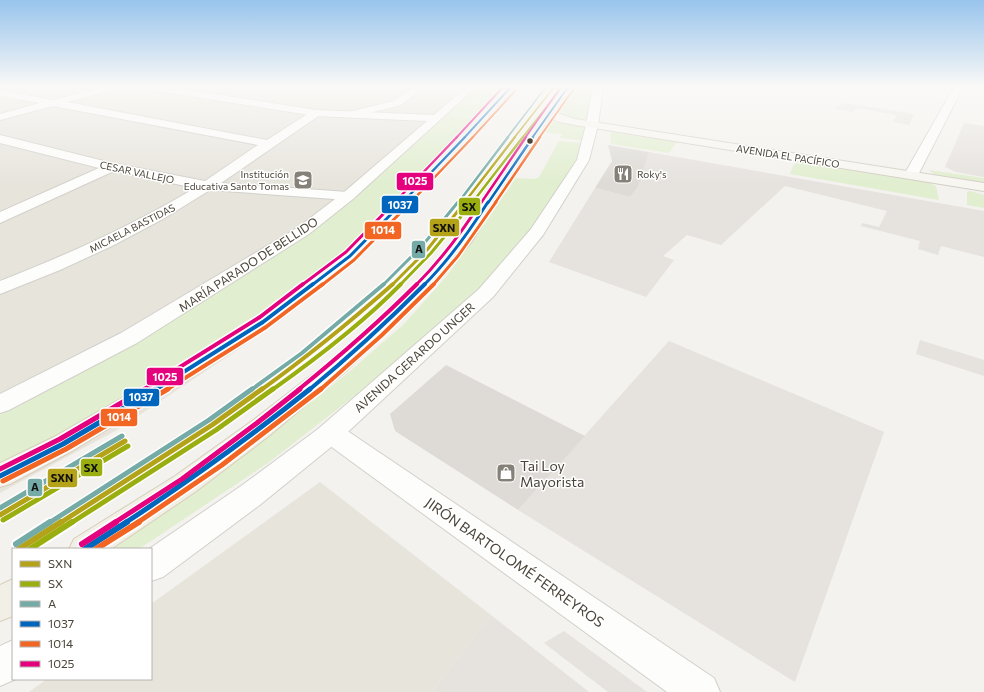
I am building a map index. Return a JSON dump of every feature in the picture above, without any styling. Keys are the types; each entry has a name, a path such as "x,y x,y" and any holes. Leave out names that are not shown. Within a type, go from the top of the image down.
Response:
{"main road":[{"path":"0,476 63,444 186,371 263,322 350,256 481,119"},
{"path":"87,548 185,484 262,428 338,366 395,314 437,272 466,237 498,187 547,119"},
{"name":"AVENIDA EL PACÍFICO","path":"548,119 984,187"},
{"path":"0,604 12,597"}],"street":[{"path":"139,119 266,143"},
{"name":"MICAELA BASTIDAS","path":"0,288 34,275 113,238 177,204 208,186 266,143 306,119"},
{"name":"MARÍA PARADO DE BELLIDO","path":"0,404 129,338 303,230 348,196 434,119"},
{"name":"AVENIDA GERARDO UNGER","path":"152,565 251,494 331,433 486,293 537,232 583,160 588,119"},
{"path":"911,175 941,119"},
{"name":"CESAR VALLEJO","path":"0,139 112,167 208,186 348,196"},
{"path":"2,215 112,167"},
{"name":"JIRÓN BARTOLOMÉ FERREYROS","path":"331,433 700,692"},
{"path":"0,667 12,660"}],"shaded area":[{"path":"0,119 490,119 460,153 361,257 278,323 117,430 0,493"},
{"path":"895,119 912,119 909,125 893,122"},
{"path":"964,123 984,126 984,177 956,172 945,167"},
{"path":"649,152 984,211 984,257 941,246 938,255 918,249 920,241 861,226 862,223 879,227 887,211 785,186 721,245 687,235 663,256 674,260 646,297 549,262 595,188 630,197 638,187"},
{"path":"920,340 984,360 984,376 916,354"},
{"path":"669,341 884,432 795,682 518,510"},
{"path":"320,482 491,615 432,692 29,692 46,680 152,680 152,603"},
{"path":"491,615 589,692 432,692"},
{"path":"564,631 647,692 608,692 544,643"}],"green space":[{"path":"436,119 478,119 347,254 260,320 0,472 0,408 306,231"},
{"path":"573,119 591,119 590,124"},
{"path":"553,122 590,125 586,141 560,138 562,135 561,134 540,132 547,124"},
{"path":"610,132 677,142 669,153 611,144"},
{"path":"559,141 585,143 581,160 536,228 487,282 384,373 268,463 140,548 114,548 220,474 349,372 404,324 446,277 516,178 534,179 539,177"},
{"path":"803,162 927,182 936,186 939,200 790,174 794,164"},
{"path":"929,170 984,178 984,186 940,179"},
{"path":"970,191 984,195 984,208 967,205 967,192"}],"building":[{"name":"Roky's","path":"608,145 649,152 638,187 630,197 595,188 612,161"},
{"name":"Tai Loy Mayorista","path":"446,365 585,436 518,510 395,431 390,414"}],"transit line":[{"name":"1025","path":"0,469 60,439 183,366 260,317 346,252 474,119"},
{"name":"1037","path":"0,476 63,444 186,371 263,322 350,256 481,119"},
{"name":"1014","path":"3,481 66,449 189,376 266,327 307,297 354,260 489,119"},
{"name":"A","path":"16,544 209,420 302,353 346,317 389,280 422,246 453,209 521,119"},
{"name":"SXN","path":"21,548 212,425 305,358 350,322 393,284 427,250 529,119"},
{"name":"SX","path":"32,548 216,430 309,363 354,326 397,288 431,253 462,216 537,119"},
{"name":"1025","path":"82,544 182,479 257,423 334,361 391,310 433,268 461,233 538,119"},
{"name":"1037","path":"87,548 185,484 261,428 338,366 395,314 437,272 466,237 498,187 545,119"},
{"name":"1014","path":"98,548 178,497 255,441 352,363 382,335 450,267 552,119"},
{"name":"A","path":"0,508 122,436"},
{"name":"SXN","path":"0,515 125,441"},
{"name":"SX","path":"3,520 128,446"}],"place":[{"name":"Roky's","path":"623,174"},
{"name":"Institución Educativa Santo Tomas","path":"303,180"},
{"name":"Tai Loy Mayorista","path":"506,473"}]}
